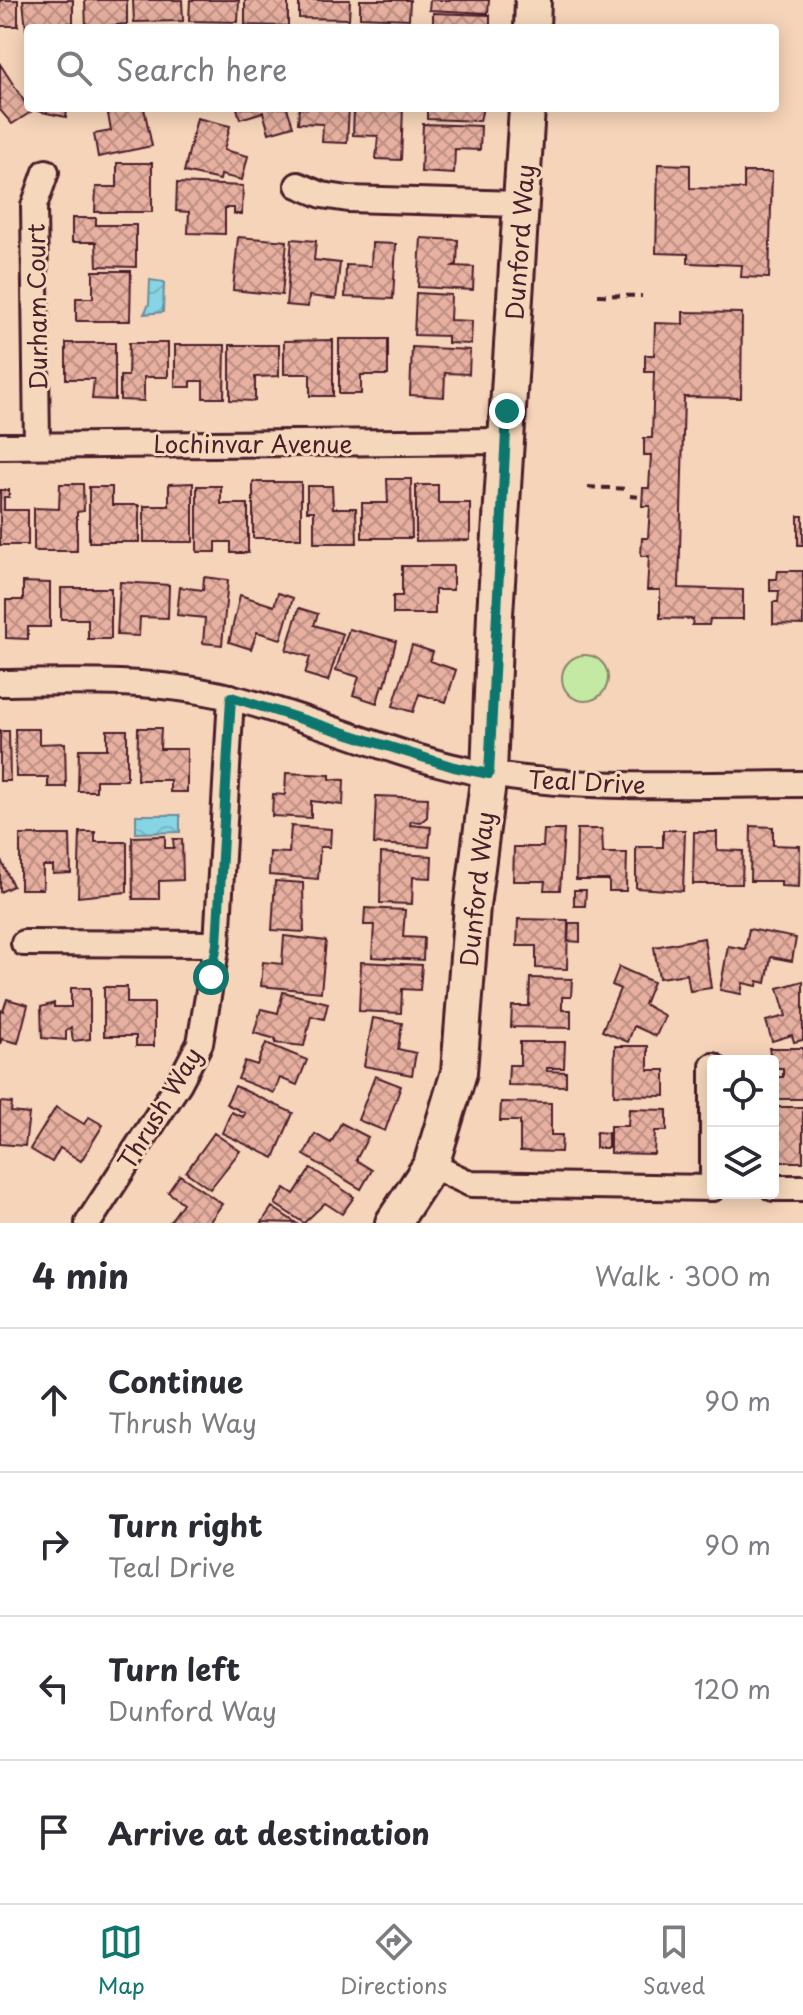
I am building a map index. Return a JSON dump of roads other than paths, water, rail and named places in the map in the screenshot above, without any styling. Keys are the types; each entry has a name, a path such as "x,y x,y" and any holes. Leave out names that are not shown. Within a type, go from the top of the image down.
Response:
{"street":[{"path":"532,24 533,0"},
{"name":"Dunford Way","path":"393,1223 431,1165 459,1072 472,906 489,774 527,112"},
{"name":"Durham Court","path":"37,445 34,206 46,172"},
{"path":"298,185 322,195 348,199 522,204"},
{"name":"Lochinvar Avenue","path":"0,446 506,441"},
{"name":"Teal Drive","path":"0,683 151,684 231,697 454,767 534,780 648,785 803,784"},
{"name":"Thrush Way","path":"88,1223 179,1083 200,1043 217,944 231,697"},
{"path":"24,943 217,944"},
{"path":"431,1165 471,1184 707,1188"},
{"path":"779,1188 803,1188"}],"water":[{"path":"150,280 164,282 163,312 144,314 149,304"},
{"path":"136,815 180,815 180,832 136,833"}]}
